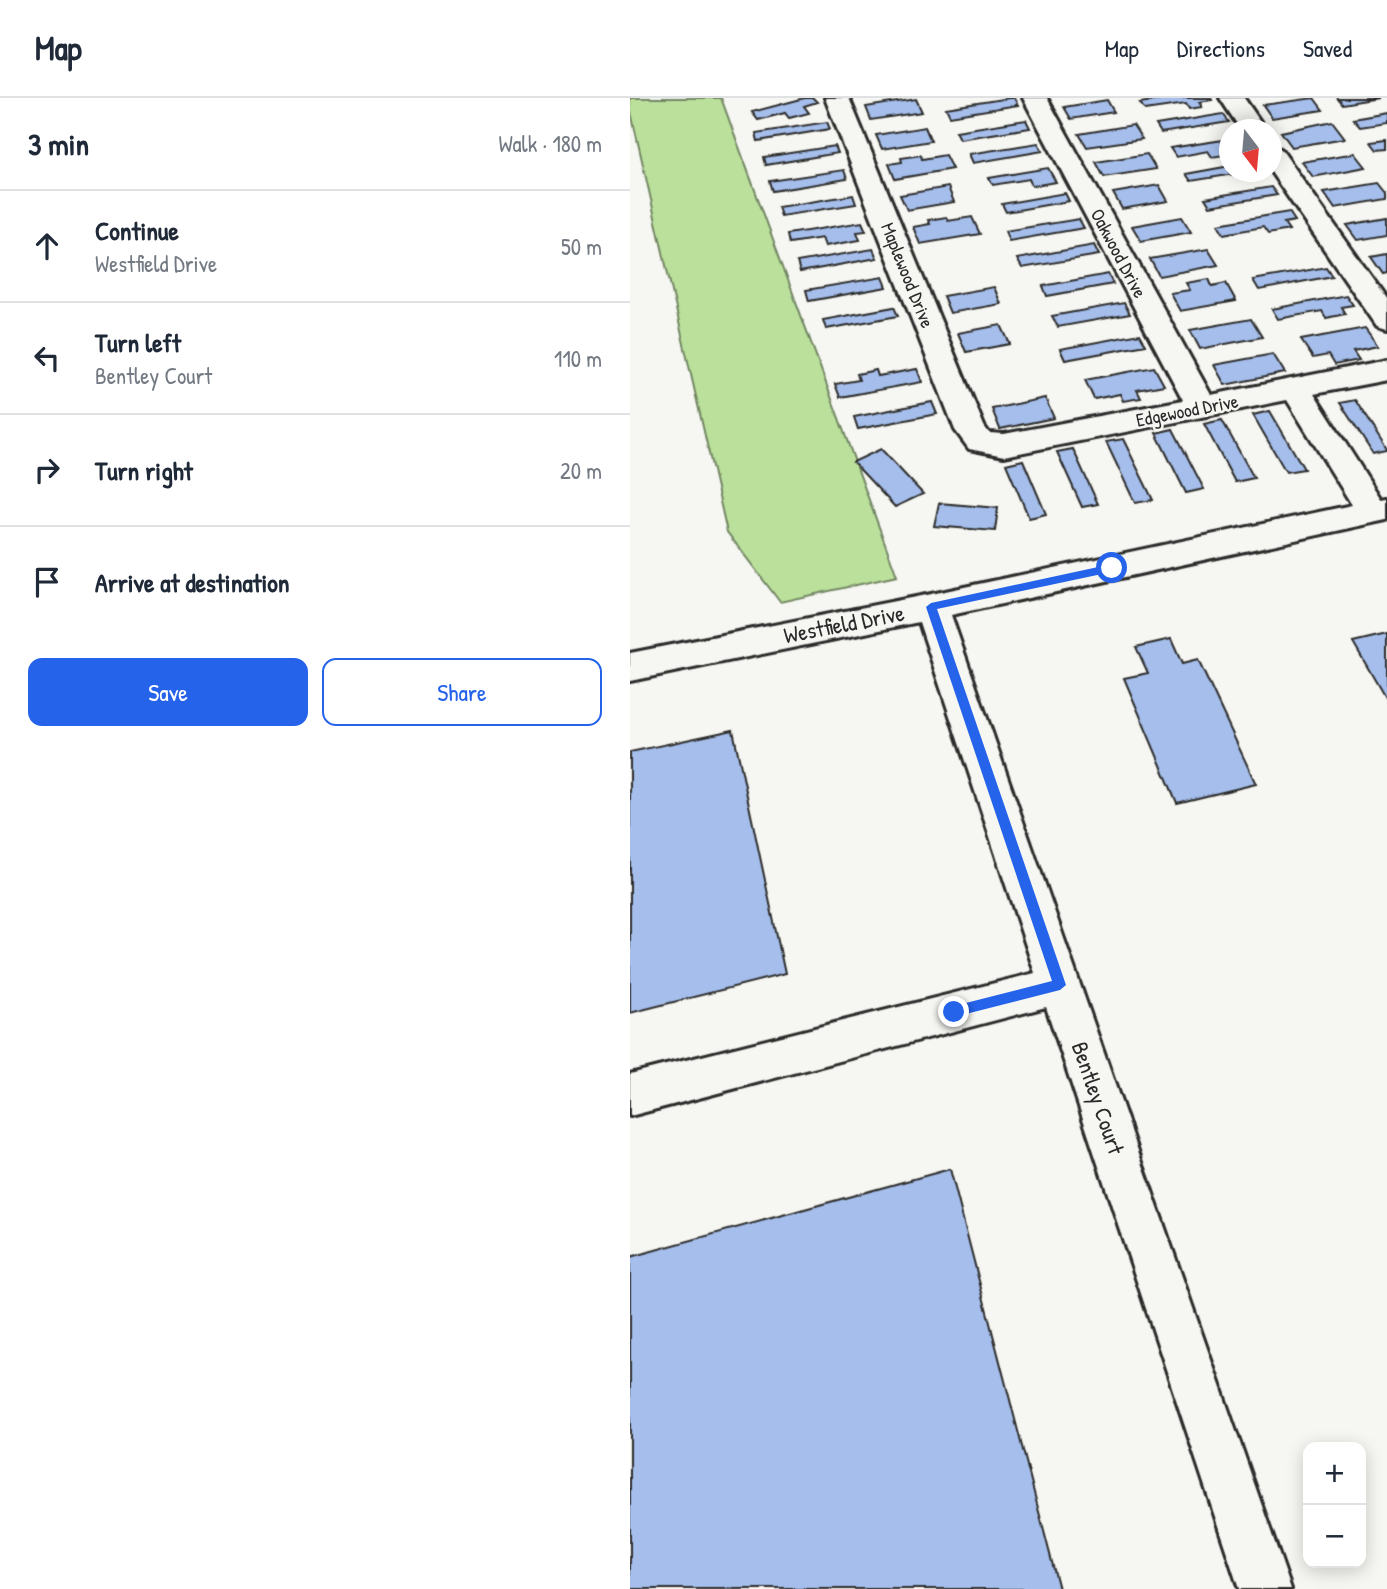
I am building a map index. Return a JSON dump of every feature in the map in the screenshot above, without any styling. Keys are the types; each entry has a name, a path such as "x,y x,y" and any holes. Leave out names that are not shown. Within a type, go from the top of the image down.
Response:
{"street":[{"name":"Maplewood Drive","path":"837,98 970,430 974,437 987,444"},
{"name":"Oakwood Drive","path":"1035,98 1202,407"},
{"path":"1232,98 1246,119"},
{"path":"1282,168 1387,320"},
{"name":"Edgewood Drive","path":"987,444 1045,438 1387,370"},
{"path":"1295,389 1380,511"},
{"name":"Westfield Drive","path":"630,667 931,607 1380,511"},
{"name":"Bentley Court","path":"931,607 1265,1589"},
{"path":"630,1095 1060,985"}],"green space":[{"path":"630,98 721,98 897,576 780,602 727,532 630,108"}],"building":[{"path":"813,98 817,102 804,106 809,113 789,118 785,113 758,120 752,112"},
{"path":"1014,98 1018,105 950,116 946,108"},
{"path":"1171,98 1212,100 1199,102 1202,107 1189,109 1186,104 1145,110 1140,103"},
{"path":"1314,98 1323,110 1272,118 1263,105"},
{"path":"1337,98 1379,98 1342,104"},
{"path":"916,99 922,112 871,120 866,107"},
{"path":"1107,100 1114,112 1071,119 1064,107"},
{"path":"1387,113 1387,123 1360,127 1353,119"},
{"path":"1223,114 1227,119 1219,119 1219,124 1161,133 1156,125"},
{"path":"1026,120 1030,128 960,139 956,131"},
{"path":"1332,121 1345,138 1292,147 1282,132"},
{"path":"827,122 830,129 758,141 756,133"},
{"path":"1133,125 1142,139 1087,147 1079,134"},
{"path":"925,127 931,141 882,149 876,135"},
{"path":"1387,140 1387,149 1377,150 1371,142"},
{"path":"1219,141 1219,156 1212,157 1208,151 1176,157 1170,148"},
{"path":"1038,143 1043,151 973,163 969,154"},
{"path":"835,146 838,153 766,165 764,157"},
{"path":"1355,153 1366,167 1313,177 1302,162"},
{"path":"1147,154 1156,169 1104,177 1096,162"},
{"path":"921,155 922,159 945,155 952,169 895,179 889,164 902,162 901,158"},
{"path":"1048,168 1056,182 1032,186 1029,179 993,185 989,178"},
{"path":"1219,168 1219,176 1191,181 1186,174"},
{"path":"844,170 847,179 773,191 770,181"},
{"path":"1379,183 1387,193 1387,199 1335,208 1324,192"},
{"path":"1159,185 1168,201 1122,209 1113,193"},
{"path":"948,187 954,202 907,210 900,195"},
{"path":"1271,187 1277,195 1210,206 1205,198"},
{"path":"1065,193 1069,201 1006,212 1002,204"},
{"path":"853,195 856,204 781,216 778,207"},
{"path":"1289,212 1295,221 1284,223 1289,230 1268,234 1263,227 1224,234 1218,224"},
{"path":"946,217 948,221 972,217 980,234 920,244 913,227 930,224 928,220"},
{"path":"1182,217 1191,232 1141,241 1132,226"},
{"path":"1387,218 1387,235 1358,240 1347,225"},
{"path":"1079,219 1084,228 1009,241 1005,231"},
{"path":"862,222 866,231 857,232 860,240 825,246 822,238 790,243 788,234"},
{"path":"1094,245 1099,255 1022,268 1017,259"},
{"path":"873,249 877,258 800,272 797,262"},
{"path":"1208,249 1218,265 1159,276 1150,259"},
{"path":"1387,254 1387,273 1383,274 1371,257"},
{"path":"1326,267 1332,276 1259,290 1253,280"},
{"path":"1108,274 1113,284 1047,296 1043,286"},
{"path":"883,277 887,287 809,301 806,290"},
{"path":"1209,279 1212,286 1226,283 1236,301 1180,311 1170,293 1190,290 1186,283"},
{"path":"994,287 1001,304 950,313 943,296"},
{"path":"1346,295 1353,305 1341,307 1345,314 1326,318 1322,311 1278,319 1272,309"},
{"path":"1124,303 1130,314 1058,327 1052,316"},
{"path":"894,307 898,316 826,329 823,320"},
{"path":"1251,319 1262,337 1200,349 1190,330"},
{"path":"1001,325 1010,344 966,352 958,333"},
{"path":"1365,328 1378,346 1353,351 1359,360 1334,365 1328,355 1313,358 1301,340"},
{"path":"1140,334 1146,345 1065,360 1060,349"},
{"path":"1273,354 1285,373 1225,385 1214,365"},
{"path":"1154,367 1164,385 1137,390 1141,398 1123,401 1120,394 1094,399 1085,380"},
{"path":"917,369 922,382 840,397 835,384 859,380 857,374 876,370 878,376"},
{"path":"1045,398 1054,418 1000,429 992,409"},
{"path":"1355,400 1387,451 1373,454 1340,403"},
{"path":"932,402 937,414 858,429 854,417"},
{"path":"1270,411 1304,469 1286,472 1253,415"},
{"path":"1222,420 1254,478 1235,482 1204,424"},
{"path":"1173,429 1204,489 1186,493 1156,433"},
{"path":"1123,439 1153,500 1135,503 1106,442"},
{"path":"881,449 923,494 895,507 853,462"},
{"path":"1073,449 1098,504 1082,507 1057,452"},
{"path":"1023,460 1046,514 1029,518 1006,464"},
{"path":"939,503 998,508 995,531 934,526"},
{"path":"1387,634 1387,701 1353,642"},
{"path":"1171,639 1182,664 1198,660 1256,784 1177,803 1124,678 1148,673 1136,647"},
{"path":"733,730 785,974 630,1013 630,752"},
{"path":"950,1169 1059,1589 630,1589 630,1257"}],"route":[{"path":"954,1012 1060,985 931,607 1112,568"}]}
